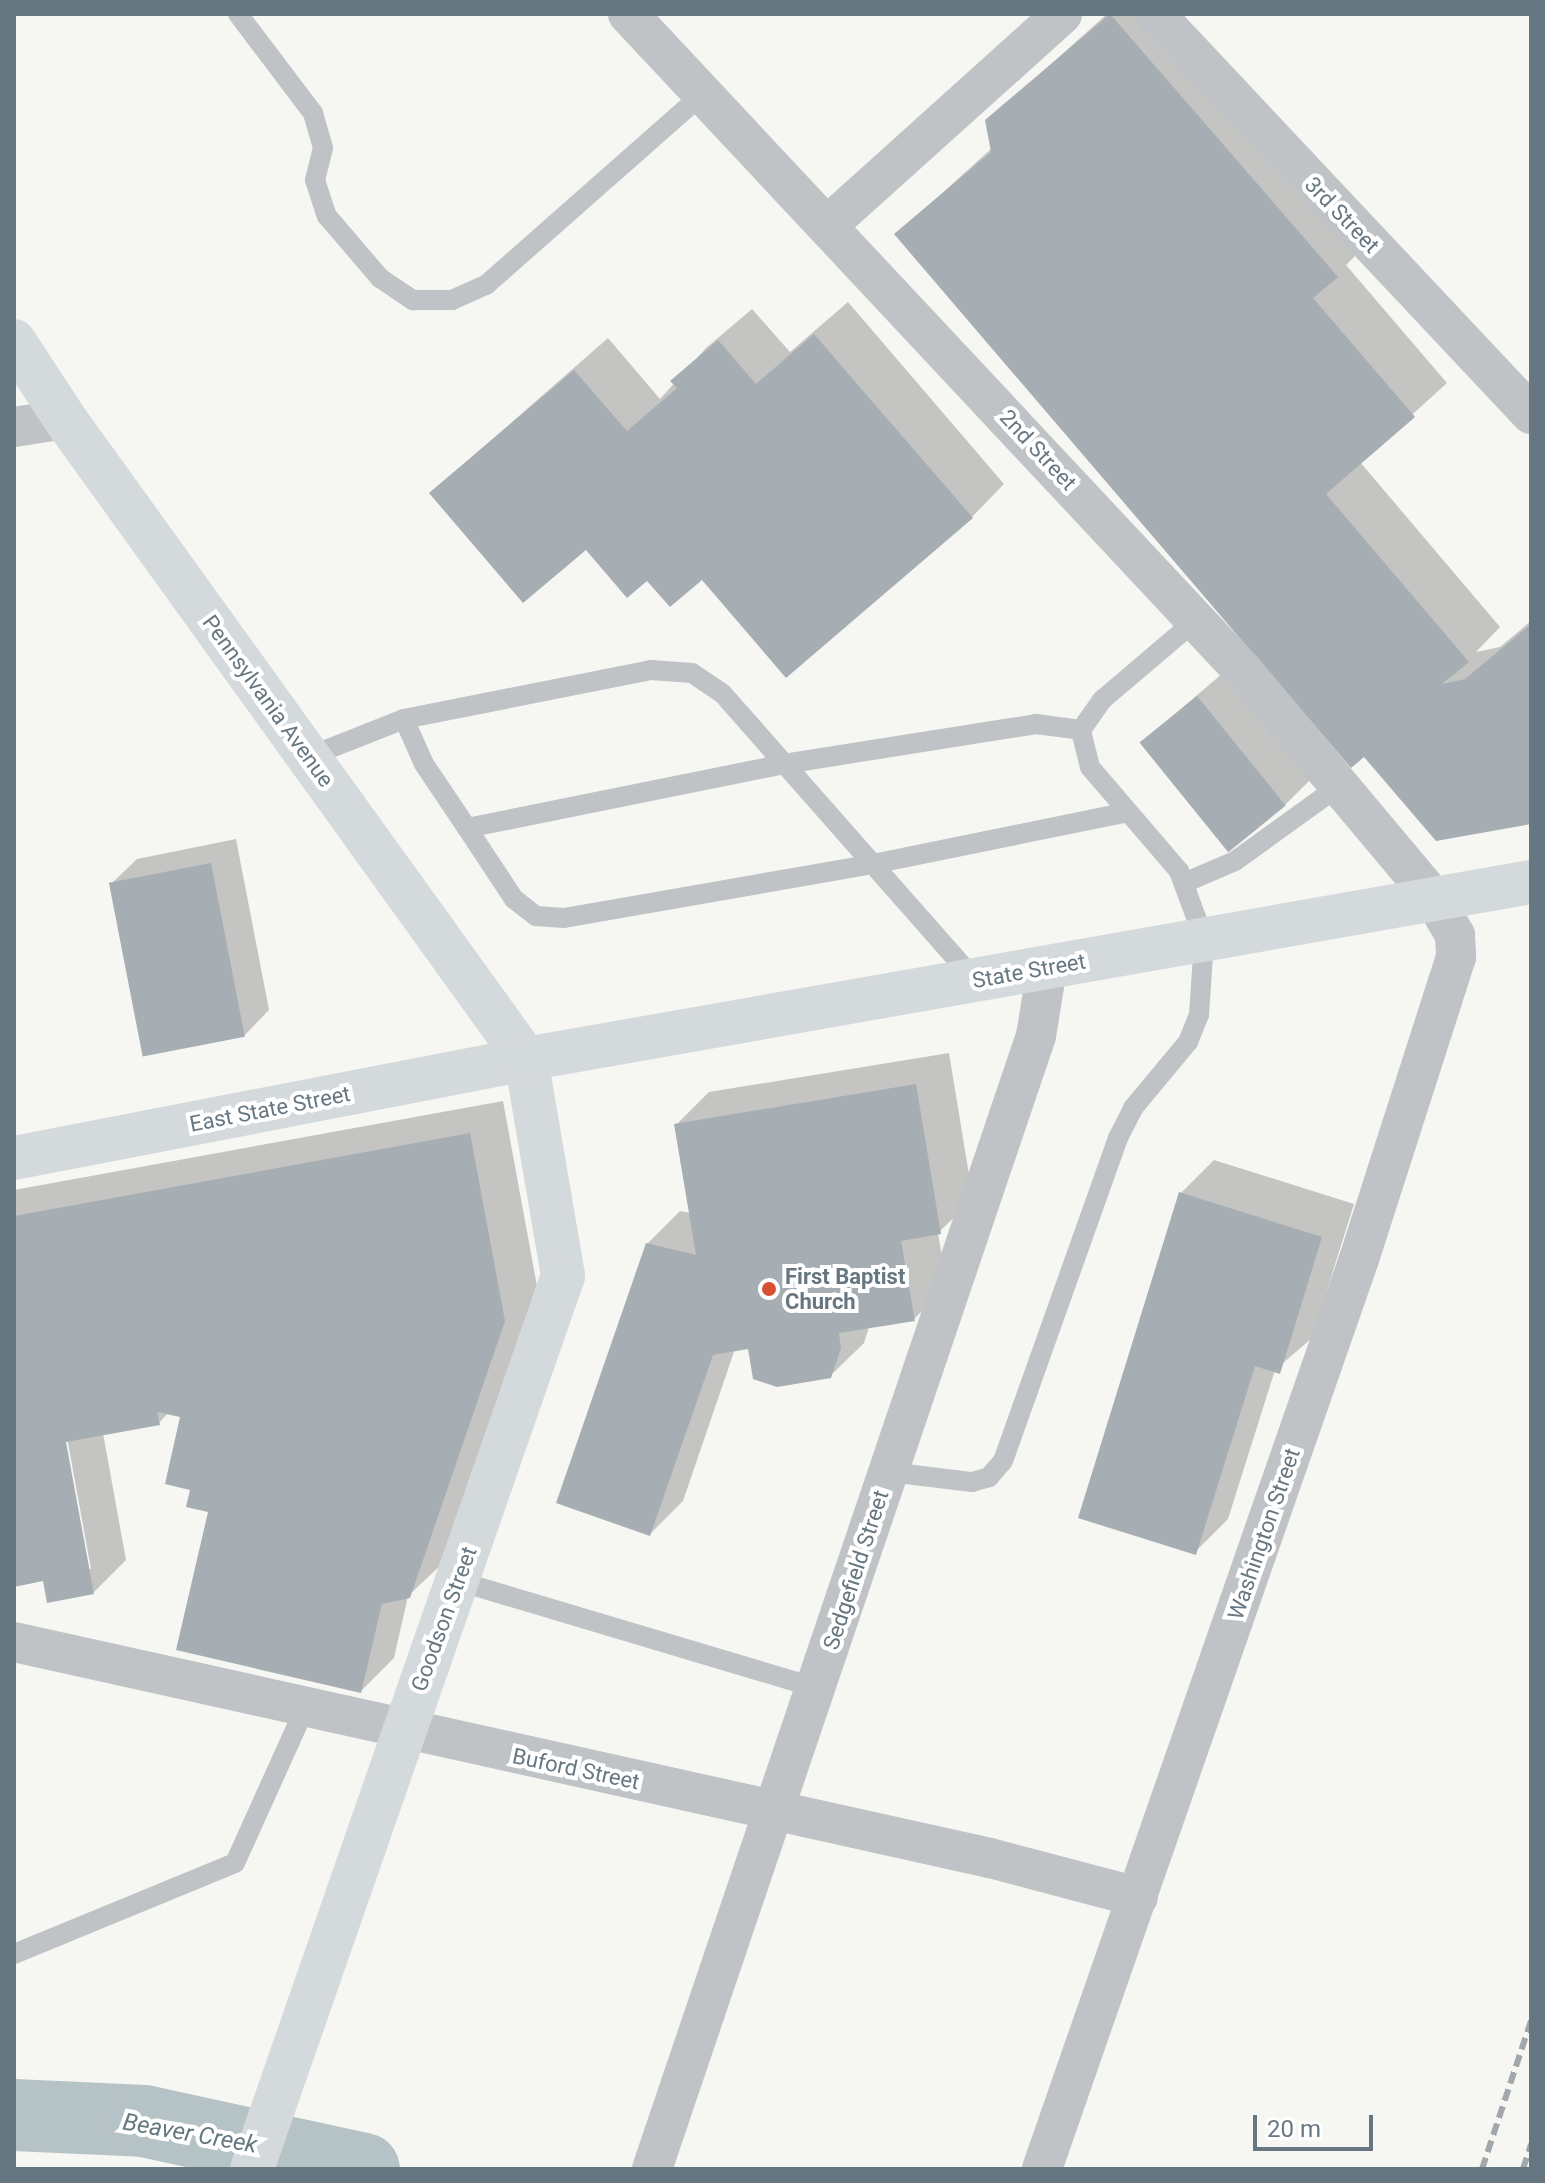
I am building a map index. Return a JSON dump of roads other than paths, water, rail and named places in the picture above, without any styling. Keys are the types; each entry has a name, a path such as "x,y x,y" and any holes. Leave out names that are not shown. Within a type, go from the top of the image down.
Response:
{"main road":[{"name":"Pennsylvania Avenue","path":"14,341 65,419 526,1059"},
{"name":"State Street","path":"526,1059 1531,882"},
{"name":"East State Street","path":"14,1158 526,1059"},
{"name":"Goodson Street","path":"259,2149 563,1276 526,1059"}],"street":[{"name":"2nd Street","path":"628,14 1196,620 1434,899"},
{"path":"828,225 1062,14"},
{"name":"3rd Street","path":"1155,14 1531,414"},
{"path":"14,427 65,419"},
{"name":"Washington Street","path":"1042,2169 1359,1259 1456,957 1451,922 1434,899"},
{"name":"Sedgefield Street","path":"652,2169 1036,1036 1047,968"},
{"name":"Buford Street","path":"14,1642 404,1731 990,1858 1138,1897"}],"lane":[{"path":"238,14 313,113 323,148 315,180 327,216 380,278 413,300 452,300 486,285 704,93"},
{"path":"889,1472 972,1482 989,1477 1003,1461 1118,1138 1133,1108 1188,1042 1199,1015 1204,939 1184,883 1179,871 1090,767 1081,730 1102,700 1196,620"},
{"path":"308,757 404,719 651,670 692,673 722,693 975,980"},
{"path":"404,719 424,764 514,899 536,916 564,918 873,864 1128,812"},
{"path":"467,828 784,764 1036,724 1081,730"},
{"path":"1184,883 1235,861 1339,786"},
{"path":"458,1581 817,1688"},
{"path":"14,1954 235,1863 305,1708"}],"waterway":[{"name":"Beaver Creek","path":"14,2115 144,2121 364,2169"}],"railway":[{"path":"1482,2169 1531,2021"},
{"path":"1523,2169 1531,2144"}],"place":[{"name":"First Baptist Church","path":"769,1289"}]}
